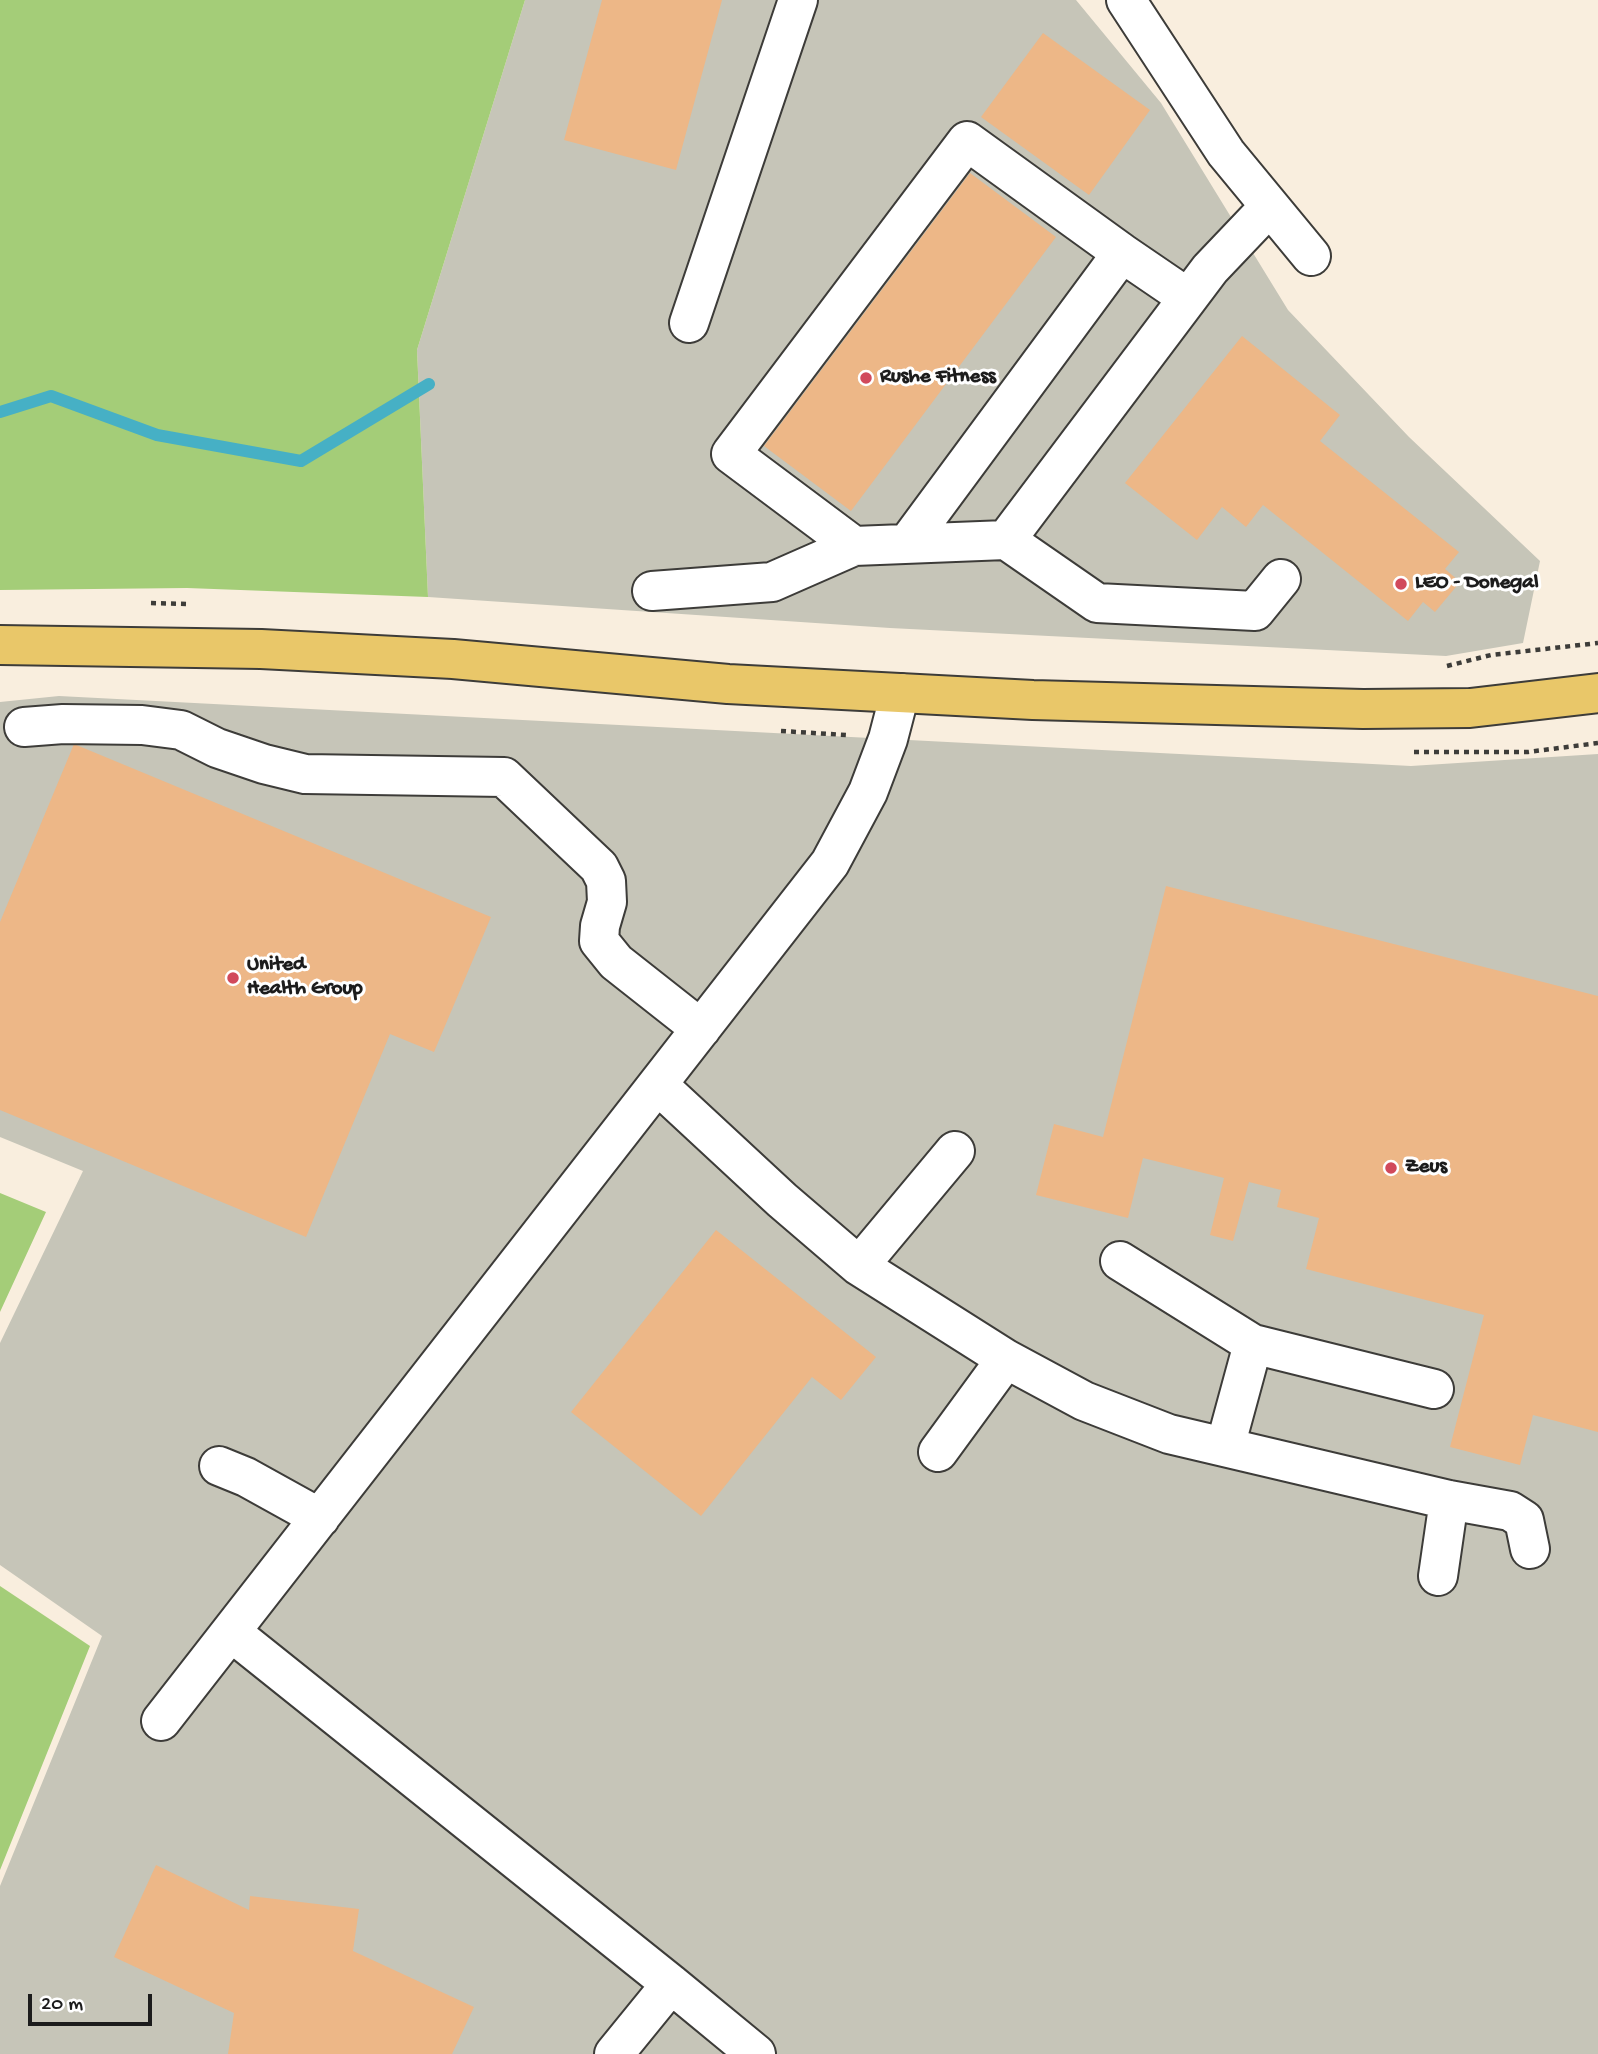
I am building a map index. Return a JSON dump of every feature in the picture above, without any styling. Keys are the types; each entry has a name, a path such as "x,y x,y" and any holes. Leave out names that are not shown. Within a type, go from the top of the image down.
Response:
{"main road":[{"path":"0,645 261,649 412,657 728,684 1033,700 1363,709 1470,708 1598,693"}],"street":[{"path":"689,323 798,0"},
{"path":"1126,0 1226,153 1311,256"},
{"path":"854,546 731,454 967,141 1188,298"},
{"path":"1006,540 1210,269 1269,207"},
{"path":"907,544 1122,253"},
{"path":"652,591 772,582 854,546 1006,540 1097,603 1255,611 1281,579"},
{"path":"162,1721 830,863 868,792 888,738 900,693"},
{"path":"24,727 63,724 142,725 181,730 217,748 305,774 504,777 599,867 606,881 607,902 599,940 616,962 701,1029"},
{"path":"658,1085 782,1200 859,1266 1006,1359 1084,1401 1169,1434 1449,1500 1510,1511 1524,1520 1530,1549"},
{"path":"859,1266 955,1151"},
{"path":"1120,1261 1253,1344 1434,1389"},
{"path":"1225,1447 1253,1344"},
{"path":"938,1452 1006,1359"},
{"path":"219,1466 246,1477 320,1518"},
{"path":"1438,1576 1449,1500"},
{"path":"231,1632 755,2054"},
{"path":"614,2054 671,1984"}],"path":[{"path":"145,603 197,604"},
{"path":"1438,668 1491,655 1598,643"}],"shaded area":[{"path":"525,0 1076,0 1161,103 1288,310 1409,437 1540,561 1523,643 1446,656 890,628 428,597 417,350"},
{"path":"59,696 1411,766 1598,754 1598,2054 0,2054 0,1886 102,1636 0,1565 0,1343 83,1171 0,1137 0,702"}],"green space":[{"path":"0,0 525,0 417,350 428,597 187,588 0,590"},
{"path":"0,1193 46,1212 0,1312"},
{"path":"0,1586 90,1646 0,1870"}],"building":[{"path":"602,0 722,0 676,170 564,140"},
{"path":"1043,33 1150,110 1089,195 981,117"},
{"path":"970,173 1056,237 851,511 764,446"},
{"path":"1242,336 1340,415 1320,441 1459,552 1445,569 1460,582 1435,612 1423,602 1408,621 1263,505 1246,527 1222,507 1197,540 1125,483"},
{"name":"United Health Group","path":"74,744 491,917 434,1052 390,1034 306,1237 0,1110 0,922"},
{"name":"Zeus","path":"1166,886 1598,996 1598,1432 1533,1415 1520,1465 1450,1447 1484,1315 1306,1269 1319,1218 1277,1207 1281,1190 1249,1182 1233,1241 1210,1235 1224,1178 1143,1158 1128,1218 1036,1195 1054,1124 1103,1137"},
{"path":"716,1230 876,1357 841,1400 812,1377 701,1516 571,1412"},
{"path":"156,1865 249,1910 250,1896 359,1909 353,1951 474,2007 452,2054 228,2054 234,2013 114,1957"}],"waterway":[{"path":"0,412 51,396 157,435 301,461 429,384"}],"place":[{"name":"Rushe Fitness","path":"866,378"},
{"name":"LEO - Donegal","path":"1401,584"},
{"name":"United Health Group","path":"233,978"},
{"name":"Zeus","path":"1391,1168"}]}
